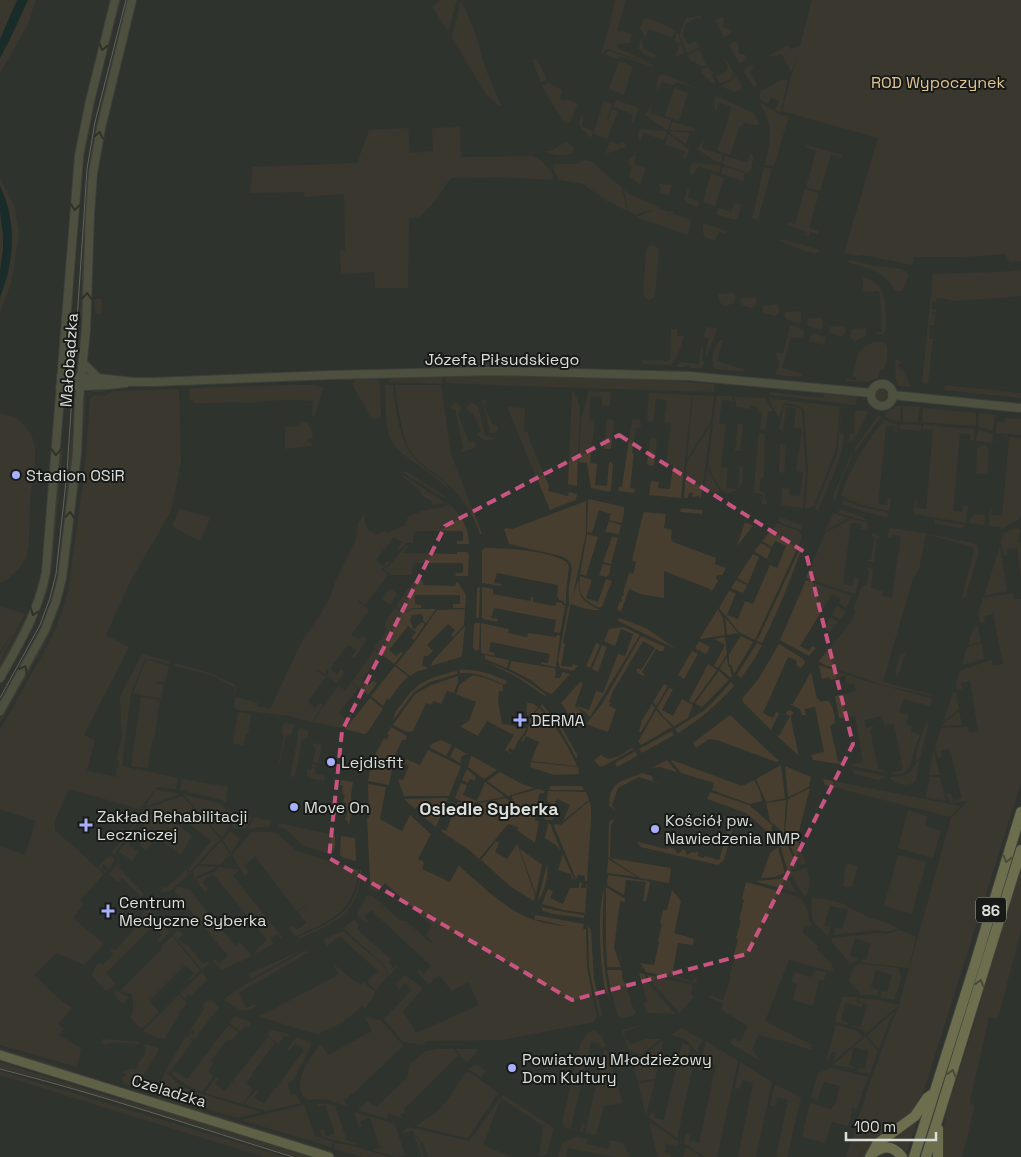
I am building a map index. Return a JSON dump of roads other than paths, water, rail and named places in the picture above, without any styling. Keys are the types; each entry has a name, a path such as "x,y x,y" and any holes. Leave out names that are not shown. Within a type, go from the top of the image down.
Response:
{"main road":[{"name":"86","path":"914,1157 1021,812"},
{"name":"86","path":"926,1157 1021,850"},
{"name":"Czeladzka","path":"0,1055 329,1157"},
{"path":"871,1155 877,1144 915,1116 927,1098 934,1093"},
{"path":"938,1157 939,1116"},
{"path":"871,1155 879,1149 886,1147 894,1149 902,1157"}],"street":[{"name":"Małobądzka","path":"0,678 34,614 44,582 50,541 60,387 79,156 89,104 115,0"},
{"name":"Małobądzka","path":"0,711 45,630 60,590 77,453 94,166 102,120 132,0"},
{"path":"79,400 98,382 83,363"},
{"name":"Józefa Piłsudskiego","path":"60,387 81,382 162,382 495,371 689,376 871,393"},
{"name":"Józefa Piłsudskiego","path":"61,377 81,382"},
{"path":"885,384 890,388 892,399 888,404 881,406 874,403 871,393 872,389 876,386 885,384"},
{"path":"892,395 1021,408"}],"water":[{"path":"17,0 28,0 0,58 0,39"},
{"path":"0,186 9,213 12,241 9,269 0,297 3,235 0,212"}],"tram line":[{"path":"0,698 40,625 56,574 67,472 87,169 95,122 126,0"},
{"path":"0,1069 111,1100 293,1157"}],"place":[{"name":"Stadion OSiR","path":"16,475"},
{"name":"DERMA","path":"520,720"},
{"name":"Lejdisfit","path":"331,762"},
{"name":"Move On","path":"294,807"},
{"name":"Zakład Rehabilitacji Leczniczej","path":"86,825"},
{"name":"Kościół pw. Nawiedzenia NMP","path":"655,829"},
{"name":"Centrum Medyczne Syberka","path":"108,911"},
{"name":"Powiatowy Młodzieżowy Dom Kultury","path":"512,1068"}],"district":[{"name":"Osiedle Syberka","path":"489,808"}],"park label":[{"name":"ROD Wypoczynek","path":"938,82"}]}
